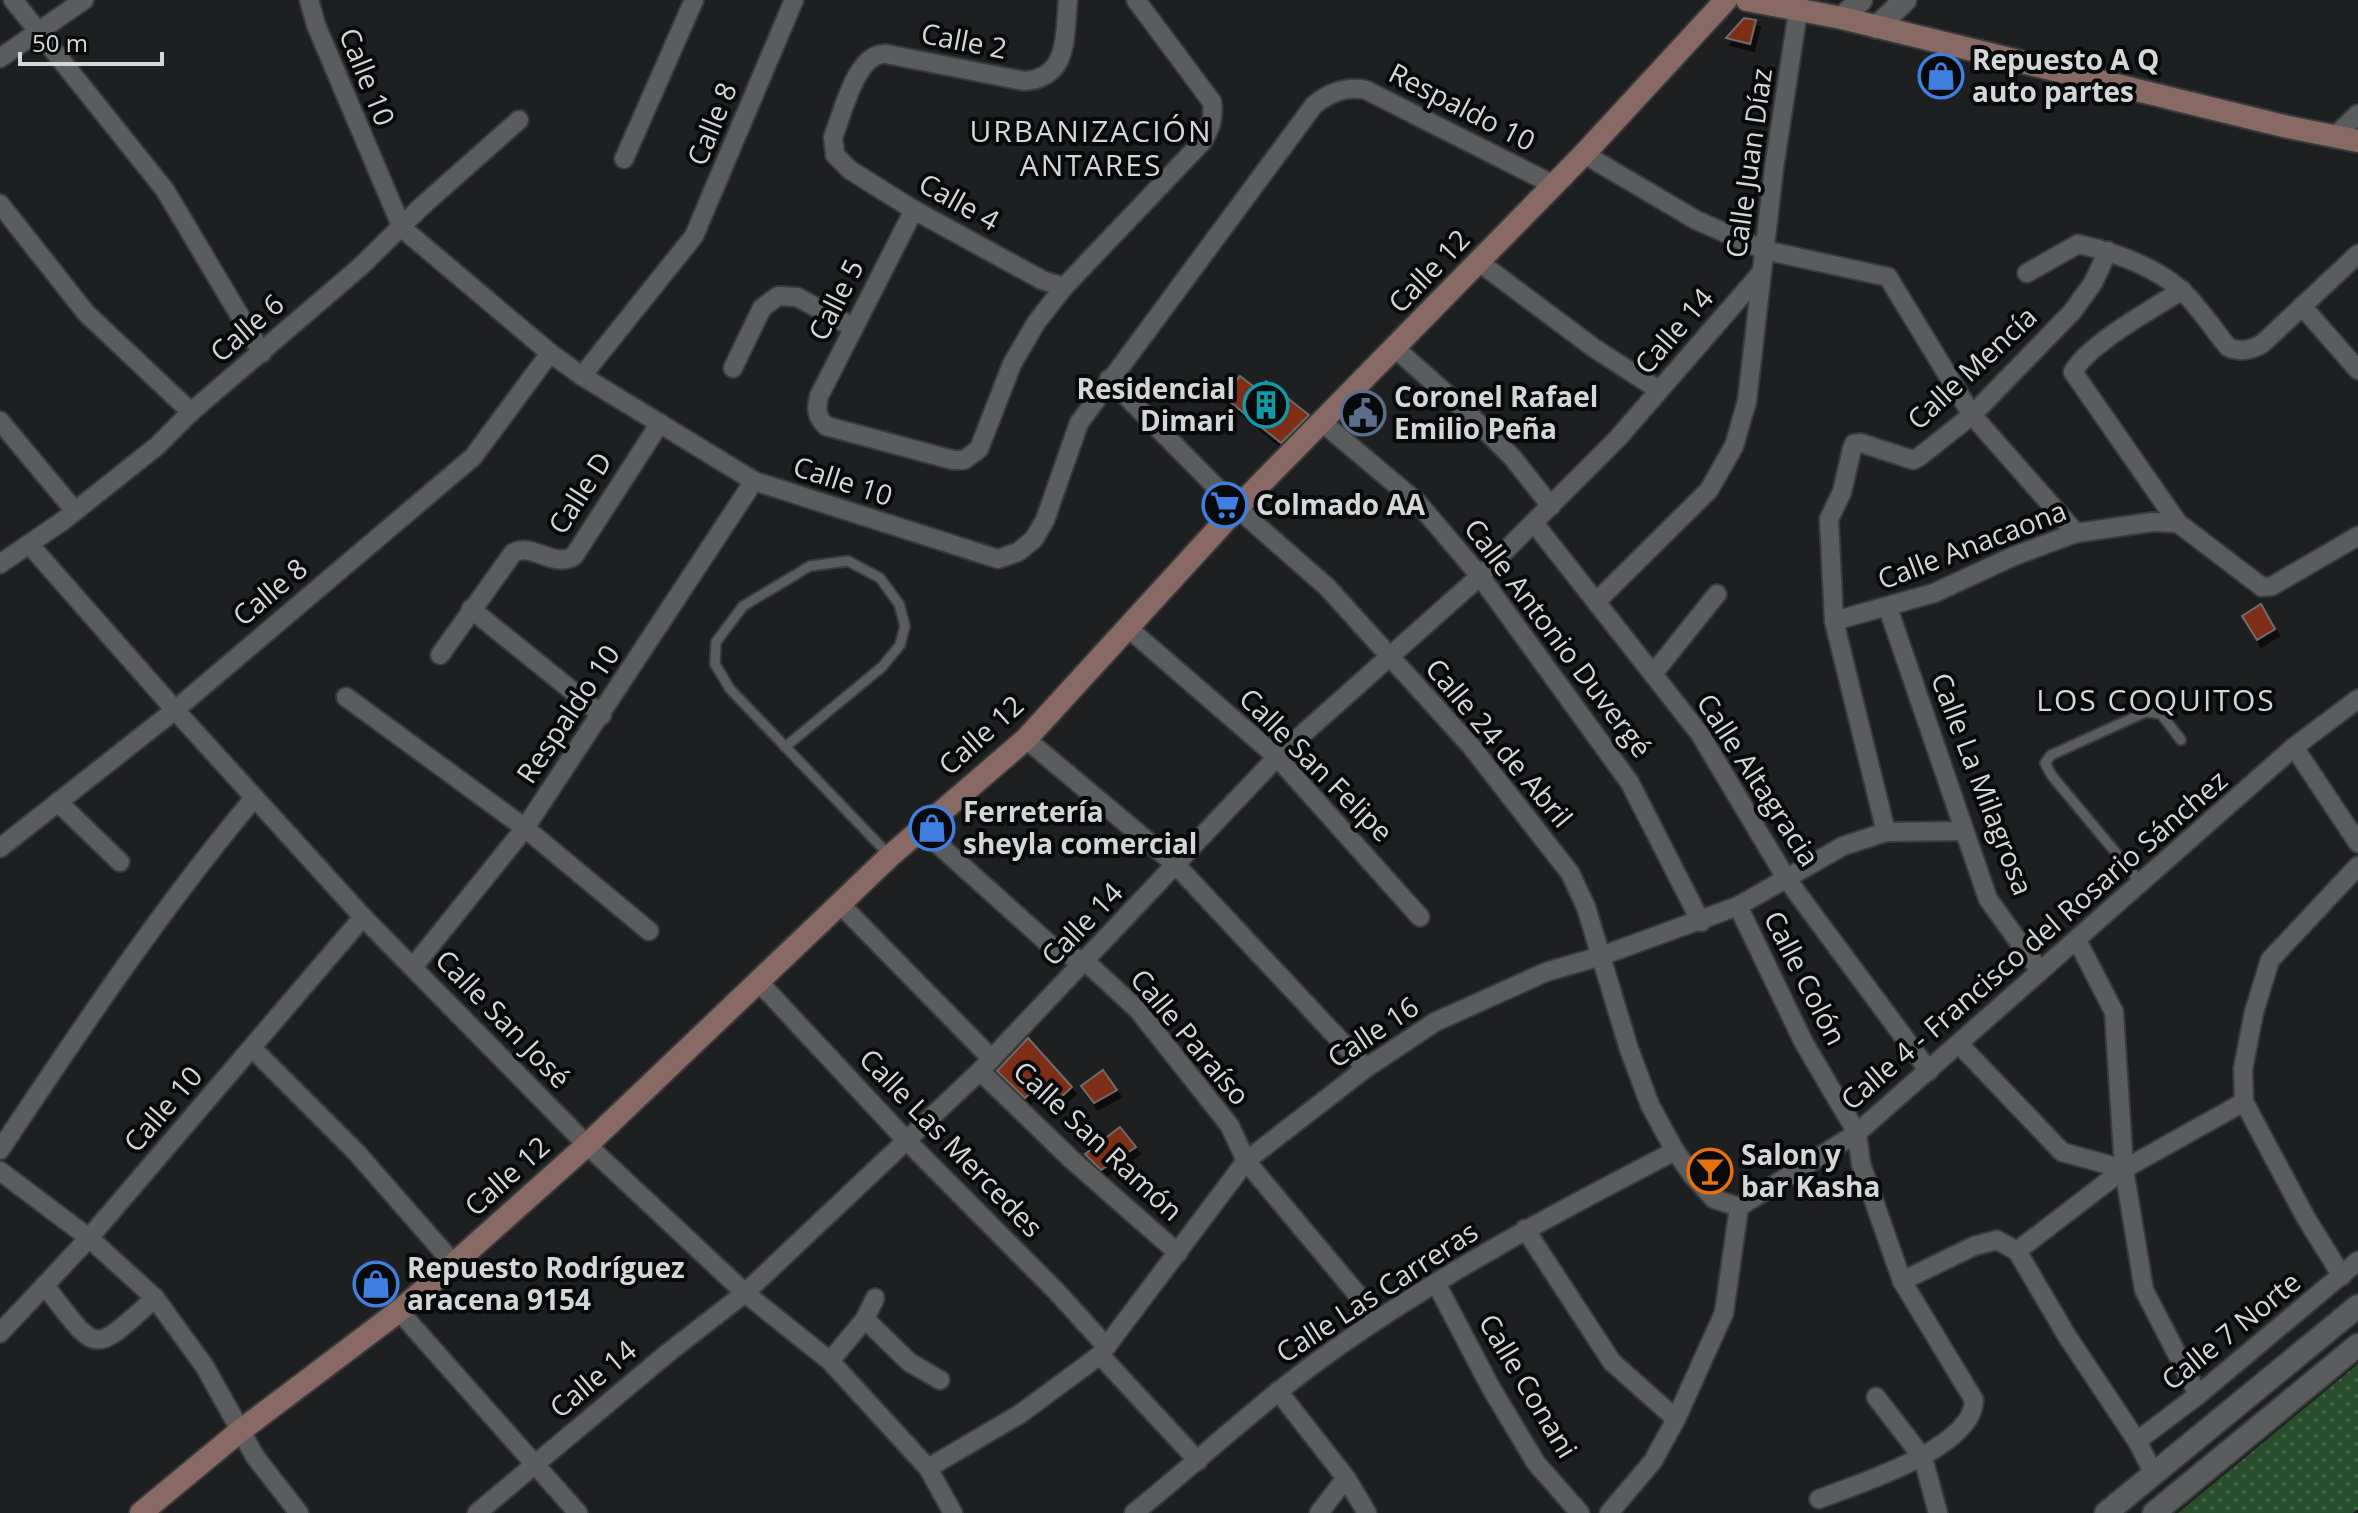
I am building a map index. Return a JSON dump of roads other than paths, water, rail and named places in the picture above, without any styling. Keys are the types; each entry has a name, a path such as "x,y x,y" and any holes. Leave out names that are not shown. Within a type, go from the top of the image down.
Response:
{"main road":[{"name":"Calle 12","path":"141,1513 240,1431 399,1311 454,1264 587,1145 920,828 1026,739 1237,508 1584,154 1726,0"},
{"path":"1747,0 1842,18 2288,127 2347,138"}],"street":[{"path":"13,0 165,190 262,353"},
{"path":"0,58 84,0"},
{"name":"Calle 10","path":"309,0 322,39 402,228 550,353 582,376 754,481 998,559 1018,552 1034,539 1045,520 1079,423 1109,379 1314,105 1342,90"},
{"path":"624,159 694,0"},
{"name":"Calle 8","path":"582,376 694,236 794,0"},
{"name":"Calle 2","path":"835,155 833,137 859,70 871,57 886,54 1024,81 1046,76 1061,59 1068,0"},
{"path":"1064,287 1203,141 1211,128 1214,115 1212,102 1136,0"},
{"path":"1842,18 1861,0"},
{"path":"1877,27 1905,0"},
{"name":"Calle Juan Díaz","path":"1597,601 1709,490 1734,446 1747,401 1764,250 1798,11"},
{"name":"Respaldo 10","path":"1342,90 1366,90 1554,185"},
{"path":"2347,138 2358,114"},
{"name":"Calle 6","path":"0,564 75,511 157,446 191,412 262,353 519,120"},
{"path":"1584,154 1696,220 1764,250 1888,277 1972,415 2076,533"},
{"name":"Calle 4","path":"835,155 850,170 914,210 1042,280 1064,287"},
{"path":"0,204 86,313 191,412"},
{"name":"Calle 5","path":"914,210 819,396 816,409 826,426 953,460 972,456 984,440 1012,364 1036,323 1064,287"},
{"path":"2027,273 2078,244 2108,251 2158,274 2182,290 2228,347 2236,351 2253,349 2262,344 2358,254"},
{"name":"Calle Mencía","path":"1886,832 1834,621 1829,519 1842,492 1854,444 1861,443 1913,460 1972,415 2072,312 2093,283 2108,251"},
{"path":"1479,262 1594,348 1659,390"},
{"name":"Calle 14","path":"477,1513 669,1352 745,1293 986,1064 1277,757 1480,576 1618,438 1762,272"},
{"path":"2182,290 2109,338 2078,363 2073,372 2178,523 2262,587 2272,586 2358,536"},
{"path":"733,368 762,308 778,296 797,297 853,327"},
{"path":"2302,306 2358,370"},
{"path":"1396,349 1512,457 1551,506"},
{"name":"Calle 8","path":"0,848 175,710 473,457 550,353"},
{"name":"Calle 24 de Abril","path":"1109,379 1237,508 1327,587 1471,746 1570,873 1586,907 1650,1105 1675,1151 1714,1199 1739,1207"},
{"path":"0,421 75,511"},
{"name":"Calle D","path":"440,655 471,609 518,550 560,560 574,556 660,423"},
{"name":"Calle Antonio Duvergé","path":"1323,423 1418,503 1480,576 1630,783 1701,922"},
{"name":"Respaldo 10","path":"413,967 525,828 754,481"},
{"name":"Calle Anacaona","path":"1834,621 1934,593 2014,556 2076,533 2152,522 2178,523"},
{"name":"Calle Altagracia","path":"1534,523 1700,734 1786,878 1929,1071"},
{"name":"Calle San José","path":"29,544 363,917 587,1145 745,1293 830,1361 928,1468 953,1513"},
{"path":"1653,674 1717,594"},
{"name":"Calle La Milagrosa","path":"1888,608 1988,899 2040,971"},
{"path":"471,609 602,715"},
{"name":"Calle San Felipe","path":"1128,628 1277,757 1420,917"},
{"path":"346,697 525,828 649,931"},
{"name":"Calle 4 - Francisco del Rosario Sánchez","path":"1739,1207 1857,1133 2294,747 2358,699"},
{"path":"1026,739 1176,865 1366,1068"},
{"path":"2294,747 2358,843"},
{"path":"0,1150 79,1031 222,836 254,798"},
{"path":"58,802 120,862"},
{"name":"Calle Paraíso","path":"920,828 1049,944 1085,961 1138,1010 1230,1126 1246,1161 1378,1319"},
{"name":"Calle 16","path":"928,1468 1032,1406 1102,1350 1246,1161 1366,1068 1435,1022 1546,972 1701,922 1738,906 1843,846 1886,832 1964,831"},
{"path":"2342,1276 2306,1218 2244,1102 2243,1069 2254,1012 2270,960 2358,866"},
{"name":"Calle San Ramón","path":"839,903 1061,1150 1178,1253"},
{"name":"Calle Colón","path":"1738,906 1804,1043 1857,1133 1861,1164 1902,1281 1974,1400 1974,1411 1969,1421 1923,1458"},
{"name":"Calle 10","path":"0,1333 89,1238 363,917"},
{"path":"2077,940 2114,1012 2124,1169 2144,1290 2198,1395"},
{"name":"Calle Las Mercedes","path":"757,980 906,1140 1046,1281 1198,1461"},
{"path":"1959,1044 2062,1152 2124,1169"},
{"path":"253,1049 356,1152 454,1264"},
{"path":"2017,1251 2124,1169 2244,1102"},
{"name":"Calle Las Carreras","path":"1134,1513 1278,1391 1378,1319 1525,1229 1675,1151"},
{"path":"0,1171 89,1238 155,1298 205,1367 256,1458 299,1513"},
{"path":"1609,1513 1653,1461 1676,1419 1724,1313 1739,1207"},
{"path":"1525,1229 1612,1362 1676,1419"},
{"path":"1902,1281 1974,1246 1997,1240 2017,1251 2067,1336 2137,1441 2154,1474"},
{"name":"Calle 7 Norte","path":"2137,1441 2198,1395 2358,1261"},
{"name":"Calle Conani","path":"1436,1283 1491,1388 1536,1463 1580,1513"},
{"path":"46,1287 83,1334 93,1341 116,1333 155,1298"},
{"path":"830,1361 865,1319 875,1298"},
{"path":"2106,1513 2358,1306"},
{"path":"399,1311 578,1513"},
{"path":"865,1319 909,1362 940,1380"},
{"path":"2154,1513 2358,1345"},
{"path":"1278,1391 1346,1478 1367,1513"},
{"path":"1876,1397 1923,1458 1938,1513"},
{"path":"1819,1499 1923,1458"},
{"path":"1319,1513 1346,1478"}],"lane":[{"path":"785,747 882,667 900,645 905,626 899,604 880,578 848,561 810,566 743,606 716,642 715,664 730,689 785,747 890,856"},
{"path":"2142,884 2052,776 2045,763 2051,755 2146,712 2161,714 2181,740"}],"place":[{"name":"Repuesto A Q auto partes","path":"1941,76"},
{"name":"Residencial Dimari","path":"1266,405"},
{"name":"Coronel Rafael Emilio Peña","path":"1363,413"},
{"name":"Colmado AA","path":"1225,505"},
{"name":"Ferretería sheyla comercial","path":"932,828"},
{"name":"Salon y bar Kasha","path":"1710,1171"},
{"name":"Repuesto Rodríguez aracena 9154","path":"376,1284"}],"district":[{"name":"URBANIZACIÓN ANTARES","path":"1091,149"},
{"name":"LOS COQUITOS","path":"2156,701"}]}
